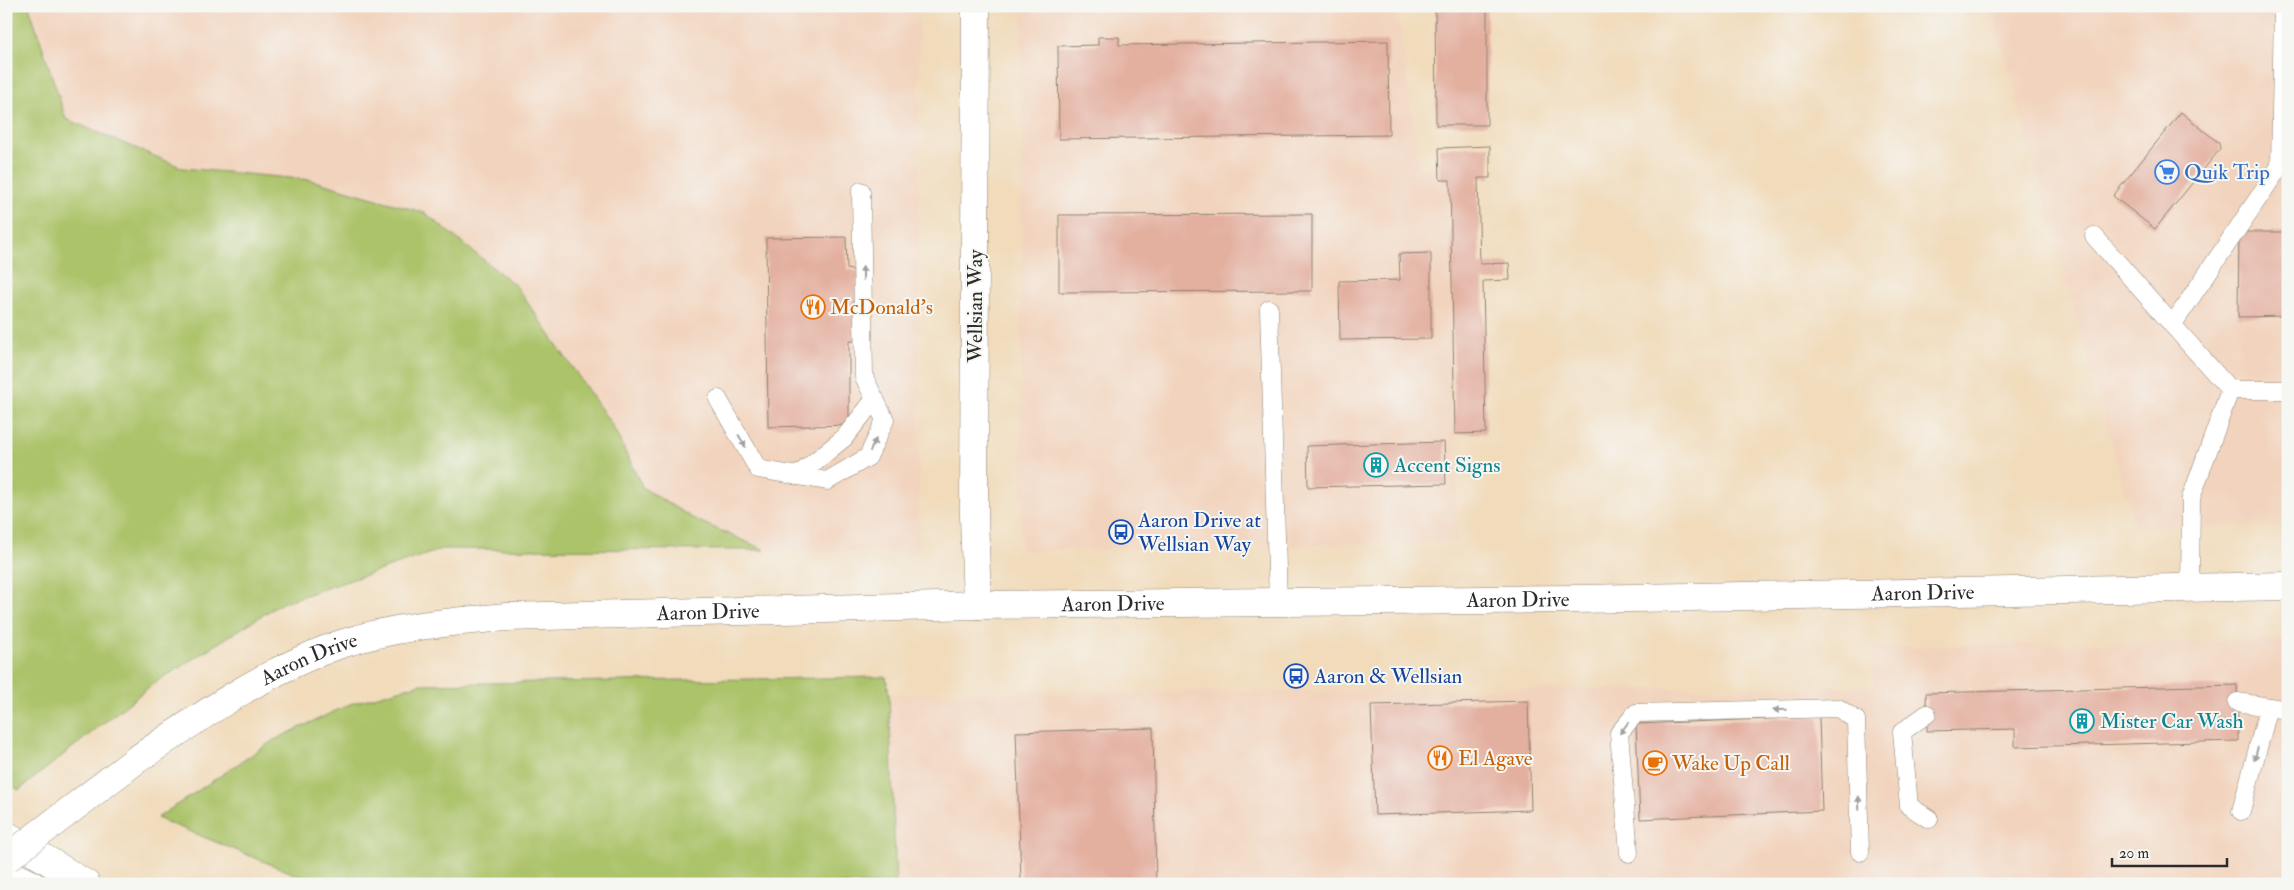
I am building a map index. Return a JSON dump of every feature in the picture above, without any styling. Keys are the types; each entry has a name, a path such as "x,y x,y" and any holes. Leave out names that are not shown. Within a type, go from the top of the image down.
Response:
{"main road":[{"name":"Wellsian Way","path":"976,6 974,515 977,605"},
{"name":"Aaron Drive","path":"6,859 136,760 213,708 276,673 341,644 400,630 451,622 506,617 977,605 1586,599 2288,586"},
{"path":"6,835 86,884"},
{"path":"6,872 31,884"}],"lane":[{"path":"2173,324 2284,166 2283,9 2285,6"},
{"path":"718,399 758,470 827,481 868,457 885,420 864,377 861,191"},
{"path":"2094,236 2230,390 2288,390"},
{"path":"1269,310 1278,602"},
{"path":"2190,588 2191,498 2230,390"},
{"path":"798,476 844,438 875,399"},
{"path":"2237,702 2288,710"},
{"path":"2241,811 2269,707"},
{"path":"1629,854 1619,732 1636,713 1838,708 1856,720 1860,852"},
{"path":"1927,714 1902,732 1909,806 1929,819"}],"shaded area":[{"path":"29,6 919,6 919,554 765,550 694,519 643,488 612,425 311,180 183,168 66,119"},
{"path":"1022,6 1397,6 1419,169 1449,171 1458,542 1021,551"},
{"path":"1991,6 2288,6 2288,525 2135,528"},
{"path":"2288,640 2288,884 896,884 889,694 1873,687 1872,647"}],"green space":[{"path":"6,6 29,6 66,119 183,168 311,180 425,213 516,286 612,425 643,488 694,519 765,550 443,549 282,603 153,684 19,790 6,783"},
{"path":"886,677 889,694 896,884 319,884 157,818 274,740 350,704 420,684"}],"building":[{"path":"1435,6 1487,6 1487,125 1436,125"},
{"path":"1098,37 1119,37 1119,45 1388,41 1389,135 1059,139 1058,46 1098,45"},
{"name":"Quik Trip","path":"2181,112 2219,143 2220,149 2155,229 2113,196"},
{"path":"1490,146 1490,178 1478,178 1480,264 1509,263 1510,280 1483,281 1486,433 1455,434 1450,180 1440,180 1439,148"},
{"path":"1312,214 1312,291 1059,292 1059,215"},
{"path":"2239,232 2288,232 2288,316 2238,317"},
{"name":"McDonald's","path":"846,237 847,269 859,272 860,341 849,341 849,425 768,427 766,238"},
{"path":"1431,253 1431,339 1340,340 1339,281 1400,280 1399,254"},
{"name":"Accent Signs","path":"1444,442 1446,484 1308,487 1307,446"},
{"name":"Mister Car Wash","path":"2237,685 2238,741 2015,747 2015,729 1927,731 1926,693"},
{"path":"1528,701 1531,810 1375,815 1371,705"},
{"path":"1819,717 1822,811 1640,819 1636,724"},
{"path":"1153,728 1156,884 989,884 1021,881 1016,732"}],"place":[{"name":"Quik Trip","path":"2167,172"},
{"name":"McDonald's","path":"813,307"},
{"name":"Accent Signs","path":"1376,465"},
{"name":"Aaron Drive at Wellsian Way","path":"1121,532"},
{"name":"Aaron & Wellsian","path":"1296,676"},
{"name":"Mister Car Wash","path":"2082,721"},
{"name":"El Agave","path":"1440,758"},
{"name":"Wake Up Call","path":"1655,763"}]}
